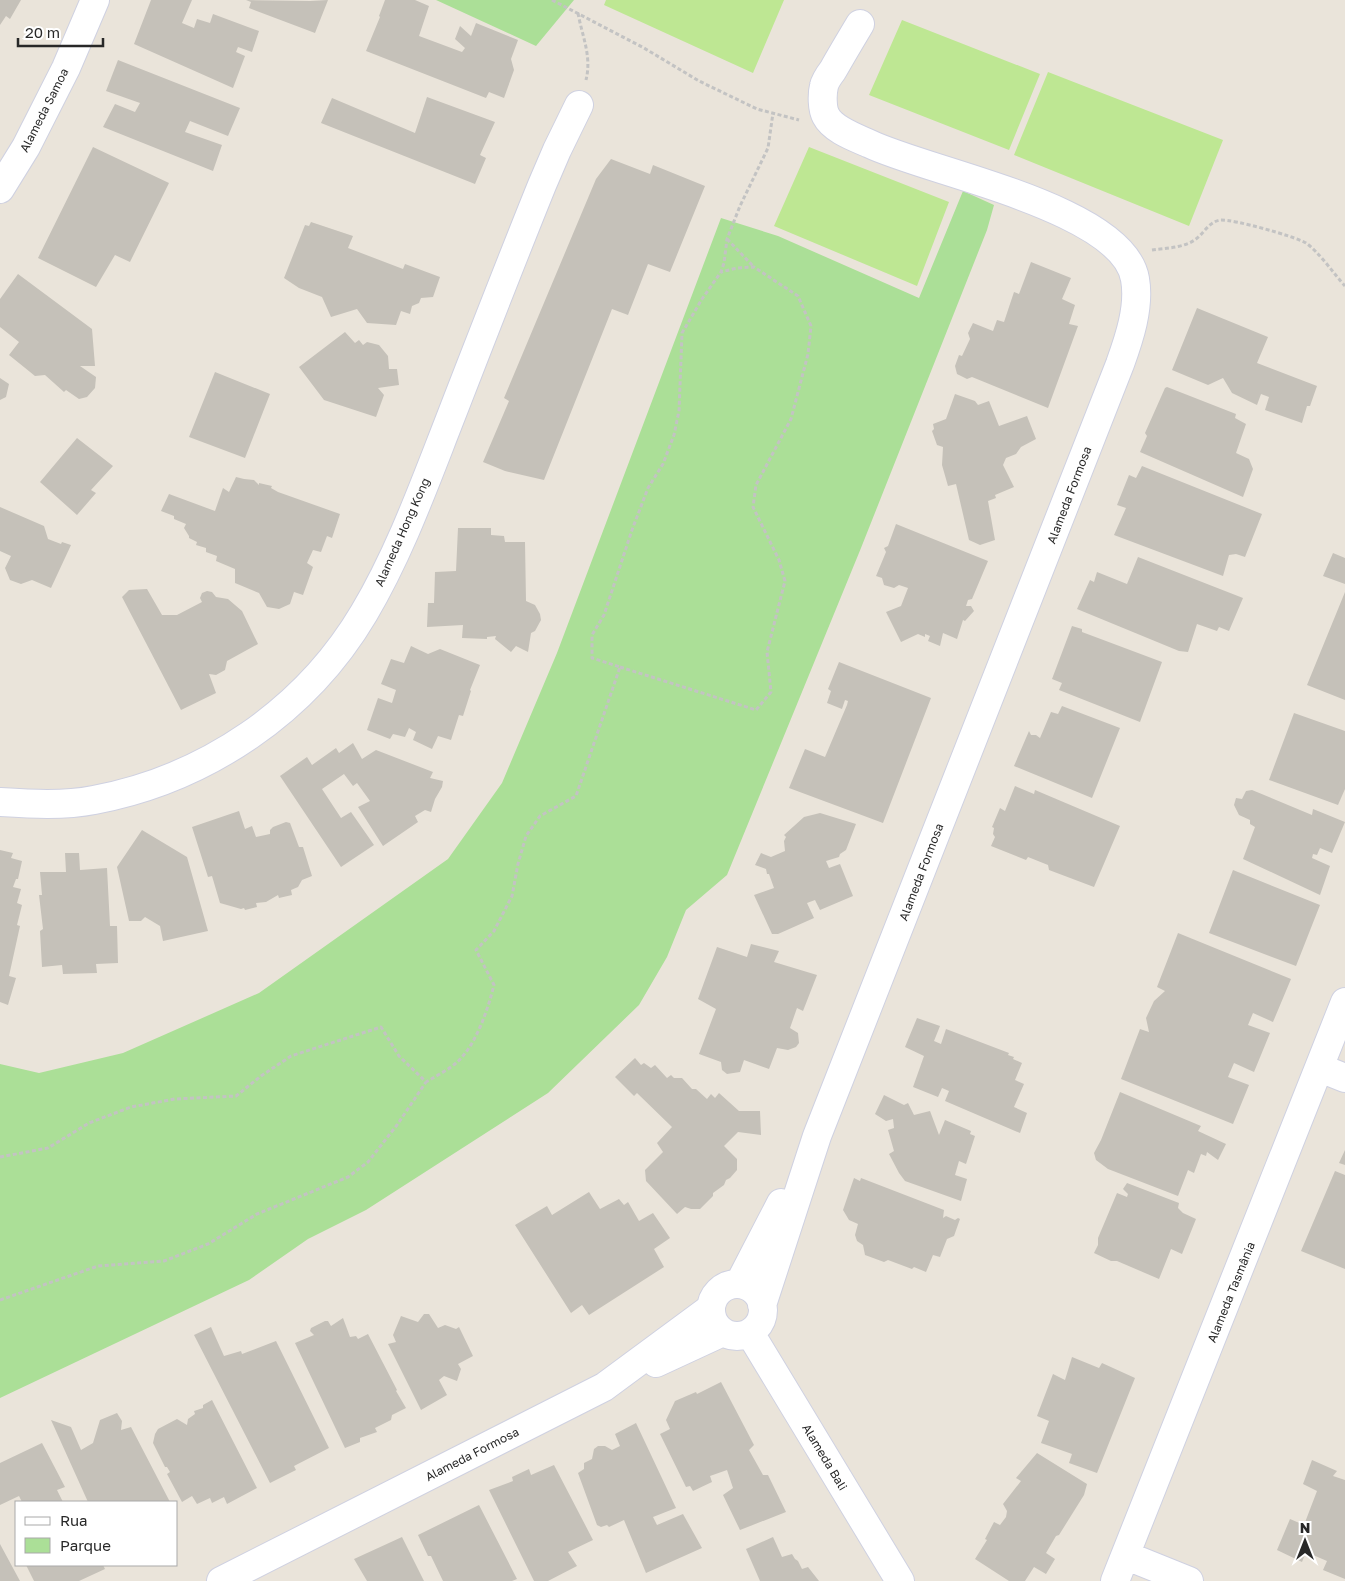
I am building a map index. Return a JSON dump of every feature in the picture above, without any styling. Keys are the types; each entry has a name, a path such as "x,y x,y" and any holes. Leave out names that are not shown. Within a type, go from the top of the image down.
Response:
{"street":[{"name":"Alameda Samoa","path":"0,189 26,147 66,68 95,0"},
{"name":"Alameda Formosa","path":"750,1333 756,1328 760,1320 762,1305 817,1136 1127,346 1134,312 1135,278 1124,255 1103,236 1067,215 1013,192 883,150 840,130 826,117 824,85 860,24"},
{"name":"Alameda Hong Kong","path":"0,802 41,804 93,800 146,787 203,764 246,738 292,702 330,661 363,614 393,556 434,460 546,176 579,105"},
{"name":"Alameda Tasmânia","path":"1115,1581 1345,1002"},
{"path":"1320,1068 1345,1078"},
{"name":"Alameda Formosa","path":"221,1581 604,1387 711,1308 712,1300 723,1288 739,1284 817,1136"},
{"path":"739,1284 754,1290 762,1305"},
{"path":"711,1308 714,1324 723,1332 734,1336 750,1333"},
{"path":"604,1387 723,1332"},
{"name":"Alameda Bali","path":"750,1333 900,1581"},
{"path":"1126,1556 1189,1581"}],"path":[{"path":"552,0 644,48 699,82 757,109 840,130"},
{"path":"578,12 587,48 589,69 579,105"},
{"path":"727,239 754,267 798,296 812,326 808,354 791,419 756,485 754,508 779,560 785,581 767,652 771,692 756,710 592,658 592,635 604,615 648,488 663,464 674,435 679,411 682,333 721,272 727,239 740,206 768,148 772,113"},
{"path":"1124,255 1183,245 1196,239 1207,227 1219,220 1235,222 1306,243 1345,286"},
{"path":"721,272 754,267"},
{"path":"0,1300 98,1266 164,1261 208,1244 258,1214 348,1176 368,1162 397,1125 426,1082 457,1062 471,1043 489,1006 494,985 476,950 494,931 512,896 526,836 540,816 576,796 620,668"},
{"path":"0,1157 48,1148 89,1124 131,1107 175,1099 236,1096 291,1056 381,1027 400,1056 426,1082"}],"green space":[{"path":"436,0 574,0 536,46"},
{"path":"606,0 784,0 753,73 604,5"},
{"path":"902,20 1040,74 1009,150 869,95"},
{"path":"1048,72 1223,140 1189,226 1014,155"},
{"path":"809,147 949,202 917,286 774,226"},
{"path":"963,191 994,205 987,230 861,548 727,875 686,910 667,957 639,1005 548,1093 366,1210 308,1239 249,1280 0,1398 0,1064 39,1073 123,1053 259,993 448,859 502,783 557,653 721,218 778,236 919,298"}],"building":[{"path":"0,0 21,0 10,19 6,16 0,25"},
{"path":"151,0 192,0 182,23 194,28 197,19 210,23 213,14 259,31 252,52 238,47 236,52 245,56 233,88 134,44"},
{"path":"246,0 328,0 315,33 249,8 251,2"},
{"path":"385,0 415,0 429,6 419,36 462,52 465,48 455,39 460,26 471,36 476,23 518,40 511,59 514,70 504,98 489,92 486,98 366,51"},
{"path":"118,60 240,108 228,136 190,121 185,132 222,145 213,171 103,127 115,104 135,112 140,103 106,91"},
{"path":"427,97 495,122 480,155 486,158 475,184 321,123 332,98 415,133"},
{"path":"93,147 169,183 130,262 115,255 96,287 38,258"},
{"path":"611,159 650,174 653,165 705,186 670,272 648,264 628,315 612,309 544,480 505,471 483,462 509,401 504,398 596,179"},
{"path":"311,222 353,236 348,248 403,269 405,264 440,277 433,297 421,298 419,303 412,306 410,314 401,311 396,325 367,323 357,309 331,317 322,297 299,288 284,278 305,225 309,226"},
{"path":"1031,262 1071,278 1062,299 1075,305 1069,324 1078,326 1048,408 972,377 967,379 957,374 955,366 959,355 962,356 970,339 968,333 973,323 993,331 997,320 1004,322 1014,292 1019,294"},
{"path":"18,274 92,329 95,366 80,366 96,377 95,388 87,397 79,399 66,390 64,392 45,375 35,376 9,355 19,342 0,327 0,299"},
{"path":"1197,308 1268,337 1257,363 1317,386 1310,406 1307,406 1302,423 1265,410 1269,397 1261,394 1257,405 1232,393 1223,378 1208,385 1172,370"},
{"path":"345,332 355,343 359,340 363,345 367,342 379,345 388,356 389,369 397,369 399,385 378,388 384,395 376,417 324,400 299,367"},
{"path":"215,372 270,394 245,458 189,437"},
{"path":"0,378 9,384 6,397 0,400"},
{"path":"1167,387 1236,414 1235,418 1246,424 1236,453 1249,459 1253,469 1243,497 1140,452 1147,436 1145,433"},
{"path":"955,394 975,401 978,405 989,401 999,426 1027,416 1036,439 1021,447 1016,454 1006,458 1003,465 1014,487 995,495 996,498 988,501 995,540 980,545 969,540 956,484 948,486 942,465 943,447 937,445 932,431 934,429 933,424 946,419"},
{"path":"77,438 113,466 91,490 96,493 77,515 40,482"},
{"path":"1142,466 1262,514 1245,557 1236,554 1229,555 1223,576 1114,535 1126,508 1117,505 1129,475 1136,478"},
{"path":"236,477 254,480 259,485 259,483 272,486 271,488 278,492 340,514 332,538 327,536 321,552 313,550 307,563 313,567 303,595 294,592 290,604 279,609 267,607 259,593 235,583 235,569 216,561 217,556 206,552 206,548 196,545 197,542 189,538 184,528 186,524 174,519 174,516 161,511 169,494 215,511 223,488 229,492"},
{"path":"0,507 44,526 48,539 61,544 62,542 71,545 51,588 32,580 21,584 10,580 5,568 11,556 0,551"},
{"path":"896,524 988,561 972,599 968,600 966,606 971,606 974,611 965,621 963,620 957,639 943,633 940,646 928,641 930,636 925,634 925,637 918,634 901,642 886,612 901,606 908,588 899,585 894,588 884,585 882,578 876,576 886,552 884,548 888,546"},
{"path":"458,528 491,528 491,535 504,536 505,542 525,542 526,601 535,605 541,620 535,631 531,633 528,652 516,646 511,652 495,639 496,636 487,637 487,639 462,638 463,625 427,627 428,603 434,603 435,572 456,571"},
{"path":"1333,553 1345,558 1345,584 1323,576"},
{"path":"1138,557 1243,598 1229,631 1219,627 1217,631 1197,624 1188,652 1179,651 1077,609 1090,580 1094,582 1097,572 1127,584"},
{"path":"147,589 162,615 177,615 202,602 200,598 202,593 207,591 212,592 216,597 228,599 242,611 258,644 227,661 225,670 216,675 209,674 216,693 181,710 122,597 129,590"},
{"path":"1345,592 1345,700 1307,685"},
{"path":"1072,626 1082,629 1082,632 1162,662 1140,722 1059,690 1062,683 1052,679"},
{"path":"411,646 428,654 440,649 480,665 470,690 463,716 459,715 451,740 438,736 432,749 413,740 416,732 409,728 405,737 393,734 390,739 367,730 378,698 392,703 396,690 381,684 391,659 404,663"},
{"path":"839,662 931,698 883,823 789,788 805,749 825,757 847,705 848,701 845,700 842,709 827,703 831,691 828,689"},
{"path":"1062,706 1120,728 1092,798 1014,766 1029,731 1031,735 1036,735 1040,738 1051,712 1058,714"},
{"path":"1294,713 1345,731 1345,789 1338,805 1269,780"},
{"path":"353,743 362,759 376,750 433,772 430,778 443,781 431,812 425,810 415,816 418,822 383,846 358,807 370,801 357,783 353,786 344,774 322,789 341,818 351,812 374,845 341,867 280,776 307,757 312,765 336,748 339,753"},
{"path":"1015,786 1034,794 1035,790 1120,826 1094,887 1049,870 1048,865 1028,857 1026,860 991,846 995,837 993,834 994,828 992,827 1000,808 1005,811"},
{"path":"1252,790 1312,815 1313,809 1345,822 1332,853 1320,848 1317,855 1313,854 1312,858 1330,866 1320,895 1243,859 1255,827 1250,824 1250,820 1239,815 1234,805 1236,798 1242,799 1246,791"},
{"path":"239,811 245,829 252,826 256,837 270,834 270,830 273,827 286,822 290,823 299,847 303,847 312,876 302,880 298,887 291,890 292,895 279,898 278,895 266,902 256,903 257,907 245,910 244,908 241,909 220,903 212,876 208,877 192,827"},
{"path":"820,813 856,824 846,850 839,857 826,861 829,868 840,864 853,896 820,910 815,900 807,903 814,918 778,934 772,934 754,895 774,888 766,869 755,865 761,853 771,857 785,851 784,841 786,837 784,835 804,817"},
{"path":"142,830 187,857 208,931 163,941 160,926 145,917 141,921 129,921 117,867"},
{"path":"0,850 13,853 11,858 22,861 18,879 16,879 13,887 21,889 17,903 22,905 17,925 20,926 9,976 16,978 8,1005 0,1002"},
{"path":"65,853 79,853 80,870 107,868 110,926 117,926 118,963 96,964 97,973 63,974 62,965 42,967 40,931 43,929 39,895 42,895 40,872 66,872"},
{"path":"1233,870 1320,905 1296,966 1209,933"},
{"path":"1178,933 1291,979 1273,1022 1253,1013 1248,1025 1270,1033 1254,1072 1234,1063 1228,1077 1249,1085 1233,1124 1121,1079 1140,1029 1149,1032 1146,1018 1154,1001 1165,991 1157,987"},
{"path":"751,944 779,951 774,962 817,975 803,1011 797,1008 790,1028 798,1033 799,1043 796,1047 788,1050 777,1048 769,1069 744,1060 740,1072 727,1074 722,1070 721,1062 699,1054 716,1009 698,999 717,947 747,957"},
{"path":"917,1018 940,1026 934,1041 941,1044 946,1029 1009,1053 1008,1055 1014,1057 1013,1059 1022,1063 1015,1080 1024,1084 1014,1107 1027,1113 1020,1133 945,1101 949,1091 942,1088 938,1097 913,1087 924,1056 905,1047"},
{"path":"635,1058 641,1065 644,1063 651,1068 655,1065 667,1078 671,1075 674,1078 682,1078 692,1089 696,1089 707,1099 711,1094 715,1098 719,1093 739,1111 760,1111 761,1135 738,1132 724,1146 737,1159 737,1170 726,1180 724,1185 713,1193 713,1196 700,1209 685,1207 677,1214 646,1181 645,1170 663,1152 657,1143 672,1127 637,1093 634,1096 615,1077"},
{"path":"1120,1092 1201,1126 1198,1131 1226,1144 1218,1160 1207,1152 1206,1156 1201,1154 1194,1173 1188,1170 1178,1196 1108,1169 1096,1160 1094,1153"},
{"path":"884,1095 904,1105 908,1103 914,1115 930,1111 939,1135 945,1120 971,1131 970,1134 975,1136 966,1164 959,1161 955,1175 967,1179 961,1201 905,1181 899,1173 889,1154 894,1151 888,1130 894,1128 893,1119 886,1121 875,1114"},
{"path":"1345,1150 1345,1165 1339,1163"},
{"path":"1335,1171 1345,1175 1345,1269 1301,1251"},
{"path":"854,1178 860,1181 861,1178 944,1210 943,1218 946,1216 955,1220 960,1219 954,1236 947,1239 940,1257 933,1255 926,1272 888,1260 884,1262 865,1255 863,1245 857,1241 855,1235 858,1224 849,1220 843,1210"},
{"path":"1127,1183 1179,1203 1178,1208 1183,1213 1196,1219 1182,1254 1171,1249 1159,1279 1094,1253 1098,1245 1098,1238 1117,1193 1127,1197 1128,1194 1123,1189"},
{"path":"589,1192 600,1209 619,1199 624,1205 628,1202 639,1221 653,1213 670,1238 654,1249 664,1267 589,1315 582,1305 571,1313 515,1225 547,1206 552,1215"},
{"path":"424,1314 429,1314 438,1328 445,1325 456,1329 459,1327 473,1356 458,1364 461,1369 457,1381 444,1376 439,1380 447,1395 421,1410 388,1344 396,1342 393,1335 401,1316 418,1322"},
{"path":"343,1318 350,1337 356,1336 358,1339 368,1334 406,1408 392,1415 391,1420 375,1428 377,1432 360,1438 360,1442 345,1448 295,1343 314,1335 310,1331 311,1328 325,1321 328,1321 331,1326"},
{"path":"211,1327 224,1356 241,1351 242,1354 276,1341 329,1448 294,1466 296,1470 270,1483 194,1335"},
{"path":"1072,1357 1099,1368 1102,1363 1135,1378 1097,1473 1069,1463 1072,1454 1041,1443 1049,1421 1037,1416 1053,1374 1065,1380"},
{"path":"721,1382 754,1445 749,1450 763,1475 768,1475 786,1512 740,1530 723,1495 733,1488 727,1470 710,1476 712,1482 693,1491 690,1486 686,1487 660,1434 670,1429 666,1420 675,1401 696,1392 697,1394"},
{"path":"212,1400 257,1488 227,1504 224,1497 212,1503 210,1498 197,1504 192,1496 182,1502 167,1474 170,1472 165,1467 153,1443 155,1434 158,1429 177,1419 187,1425 188,1419 195,1414 194,1411 203,1408 203,1405"},
{"path":"117,1413 122,1421 121,1430 131,1427 169,1501 88,1501 51,1420 71,1427 81,1450 93,1443 100,1420"},
{"path":"636,1423 676,1508 653,1517 657,1525 683,1514 702,1548 646,1573 624,1520 609,1527 607,1525 601,1527 597,1525 578,1473 584,1469 584,1463 592,1459 594,1449 598,1446 605,1446 612,1450 620,1446 615,1434"},
{"path":"42,1443 65,1487 57,1490 62,1501 22,1501 19,1496 0,1505 0,1463"},
{"path":"1037,1453 1087,1484 1084,1495 1046,1553 1055,1559 1046,1574 1034,1567 1025,1581 1009,1581 975,1559 987,1540 985,1539 994,1522 1000,1525 1006,1517 1007,1511 1003,1504 1021,1481 1016,1478"},
{"path":"1312,1460 1337,1471 1333,1476 1345,1480 1345,1579 1323,1570 1327,1561 1306,1552 1302,1562 1277,1550 1290,1519 1304,1525 1317,1491 1303,1484"},
{"path":"554,1465 593,1540 568,1552 577,1566 548,1581 534,1581 489,1490 513,1481 512,1477 529,1469 531,1475"},
{"path":"479,1505 517,1579 512,1581 443,1581 418,1535"},
{"path":"402,1537 424,1581 367,1581 354,1559"},
{"path":"773,1537 782,1557 792,1554 802,1569 808,1567 819,1581 760,1581 746,1549"},
{"path":"0,1544 20,1581 0,1581"},
{"path":"26,1566 104,1566 105,1569 79,1581 34,1581"}]}
